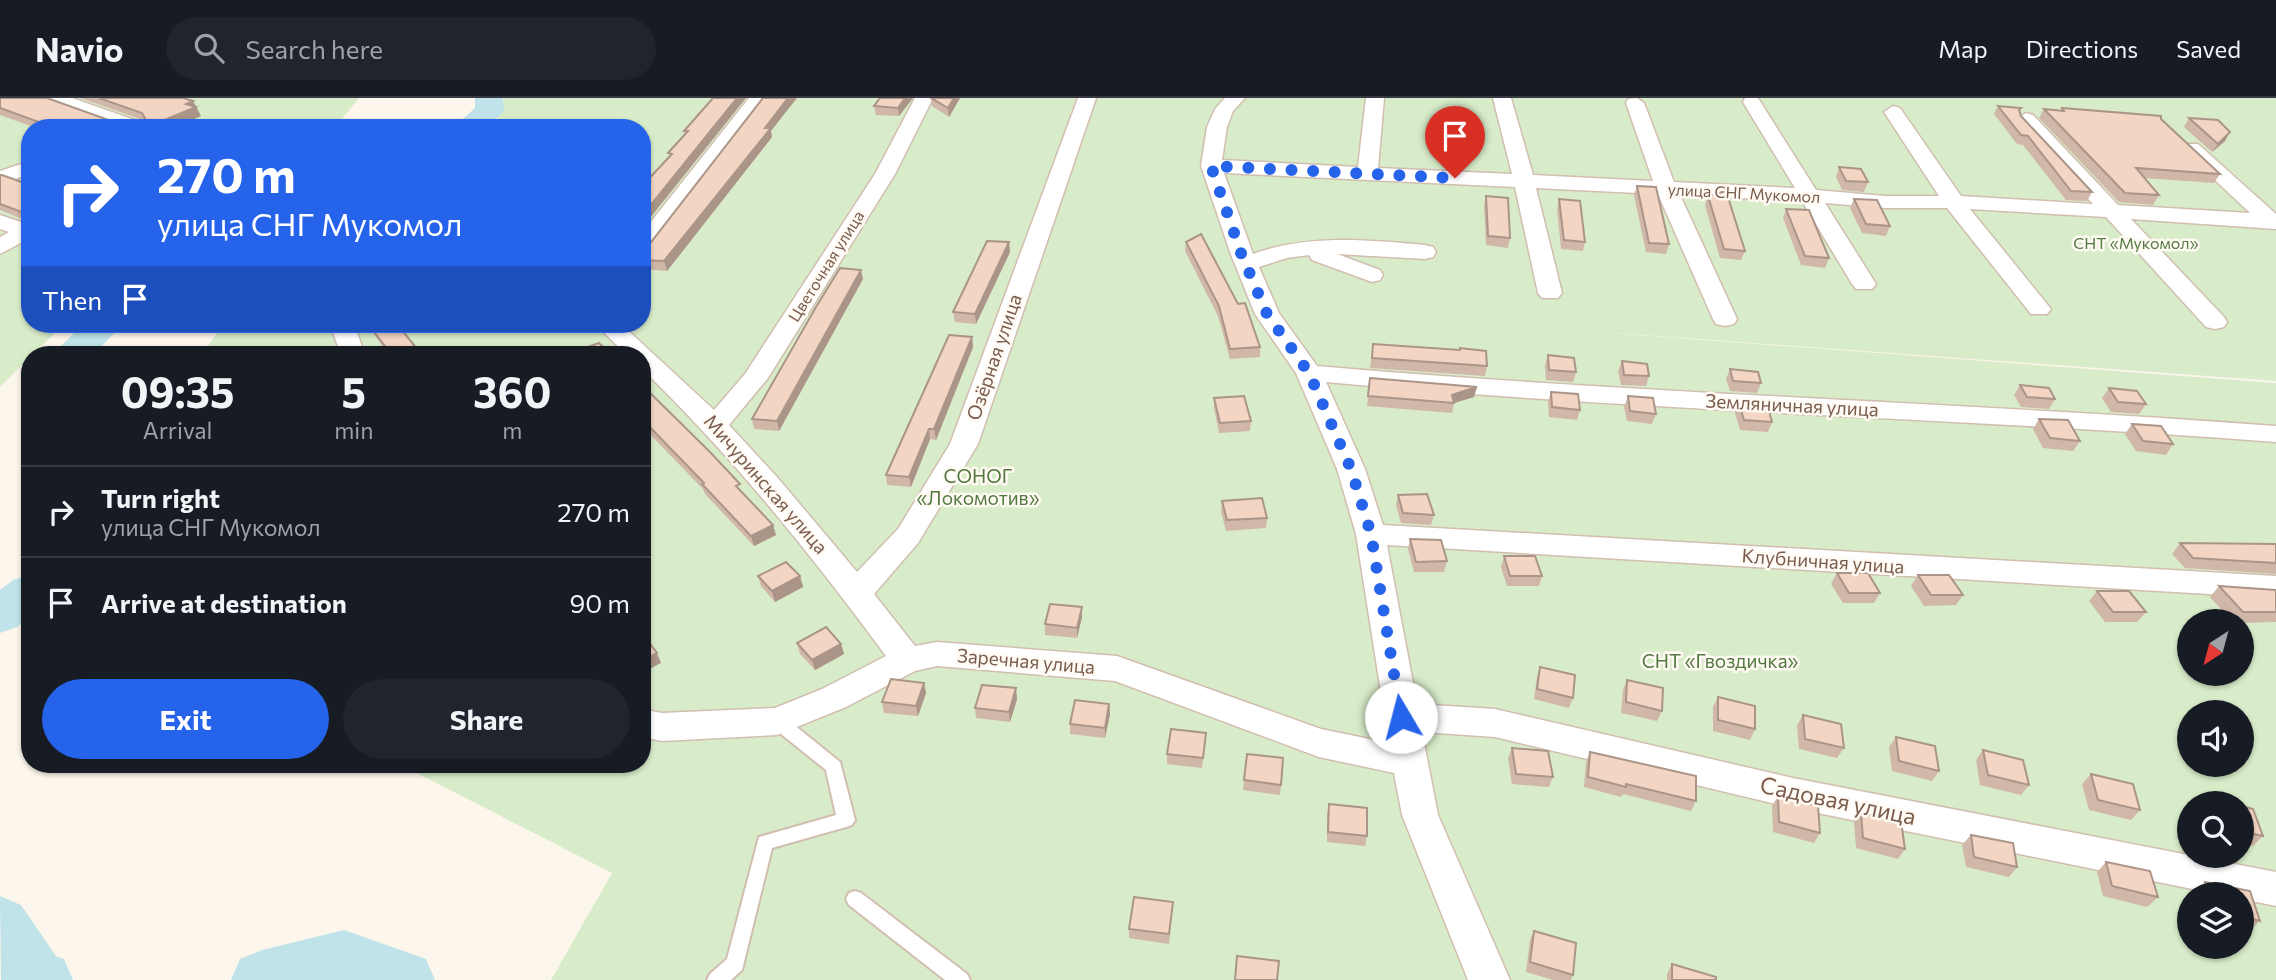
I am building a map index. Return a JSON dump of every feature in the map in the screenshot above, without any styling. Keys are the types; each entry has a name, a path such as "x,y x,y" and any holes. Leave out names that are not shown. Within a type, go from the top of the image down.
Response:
{"street":[{"path":"54,98 112,119"},
{"path":"651,236 759,98"},
{"name":"Цветочная улица","path":"715,425 755,378 777,344 885,174 924,98"},
{"name":"Озёрная улица","path":"857,592 908,536 964,444 1087,98"},
{"path":"1236,98 1224,109 1220,118 1211,166 1267,314 1309,373 1351,469 1371,534 1420,815 1489,980"},
{"path":"1367,175 1375,98"},
{"path":"1502,98 1550,293"},
{"path":"1752,102 1864,284"},
{"path":"1635,103 1665,189 1694,259 1725,319"},
{"path":"1893,112 1946,188 1952,202 2039,309"},
{"path":"2026,119 2215,322"},
{"path":"2178,135 2274,222"},
{"name":"улица СНГ Мукомол","path":"1211,166 1807,195 1885,202 1952,202 2274,222"},
{"path":"0,178 21,170"},
{"path":"0,221 21,229"},
{"path":"0,247 21,234"},
{"path":"1246,264 1266,256 1307,251 1386,247 1425,252"},
{"path":"1307,251 1372,275"},
{"name":"Мичуринская улица","path":"617,333 631,346"},
{"name":"Мичуринская улица","path":"651,365 715,425 783,499 907,660"},
{"name":"Земляничная улица","path":"1309,373 1501,390 2119,422 2276,434"},
{"name":"Клубничная улица","path":"1371,534 2276,587"},
{"name":"Заречная улица","path":"651,725 662,727 777,722 834,698 907,660 937,654 1117,669 1319,743 1410,762"},
{"name":"Садовая улица","path":"1401,717 1495,723 1793,793 2276,889"}],"lane":[{"path":"717,980 734,964 765,842 846,821 834,767 777,722"},
{"path":"855,899 960,980"}],"green space":[{"path":"0,98 359,98 342,119 21,119 21,333 55,333 42,346 21,346 21,366 0,387"},
{"path":"504,98 2276,98 2276,381 1477,323 2276,383 2276,980 551,980 612,873 417,773 651,773 651,346 208,346 217,333 651,333 651,119 498,119"}],"building":[{"path":"0,98 47,98 106,119 30,119 0,108"},
{"path":"99,98 183,98 193,101 186,104 196,107 167,119 145,119 142,113"},
{"path":"713,98 737,98 651,205 651,176 672,154 668,153 688,131 684,131"},
{"path":"763,98 788,98 765,128 771,128 664,261 651,260 651,242"},
{"path":"880,98 905,98 898,108 874,106"},
{"path":"931,98 954,98 948,108"},
{"path":"1998,106 2021,108 2021,116 2092,192 2071,191 2028,136 2021,135"},
{"path":"2062,108 2161,116 2161,119 2220,174 2136,168 2159,195 2125,193 2044,109 2064,111"},
{"path":"2189,118 2218,120 2230,132 2218,144"},
{"path":"1839,167 1861,169 1868,182 1846,181"},
{"path":"0,175 21,182 21,212 0,204"},
{"path":"1637,186 1656,187 1669,244 1649,243"},
{"path":"1726,191 1745,251 1724,249 1708,196"},
{"path":"1486,196 1508,198 1510,238 1488,236"},
{"path":"1559,199 1580,201 1585,242 1564,240"},
{"path":"1854,199 1877,200 1890,226 1866,224"},
{"path":"1786,209 1809,210 1829,258 1805,256"},
{"path":"1201,234 1238,304 1245,303 1260,347 1230,349 1219,306 1186,242"},
{"path":"987,241 1009,242 975,314 953,312"},
{"path":"840,268 861,270 777,421 752,419 816,307"},
{"path":"375,333 404,333 415,346 385,346"},
{"path":"949,335 972,337 934,429 929,429 909,477 886,475"},
{"path":"1373,344 1486,351 1487,366 1372,358"},
{"path":"1548,355 1574,358 1576,372 1549,370"},
{"path":"1622,361 1647,364 1649,376 1624,375"},
{"path":"1730,369 1758,372 1761,383 1733,381"},
{"path":"1370,378 1477,387 1452,395 1454,403 1368,396"},
{"path":"2020,385 2049,388 2055,399 2027,397"},
{"path":"2109,388 2137,391 2146,404 2118,402"},
{"path":"1551,392 1578,394 1580,410 1552,407"},
{"path":"651,394 740,484 736,486 773,525 751,536 702,484 704,483 651,428"},
{"path":"1244,396 1251,421 1220,423 1214,398"},
{"path":"1628,396 1653,398 1656,414 1630,411"},
{"path":"1739,403 1767,404 1772,422 1744,420"},
{"path":"2039,419 2068,420 2080,441 2050,438"},
{"path":"2132,424 2161,426 2173,444 2143,441"},
{"path":"1427,494 1434,515 1403,513 1398,495"},
{"path":"1262,498 1267,518 1227,520 1222,501"},
{"path":"1410,539 1441,540 1447,561 1416,562"},
{"path":"2180,543 2276,544 2276,563 2193,558"},
{"path":"1504,556 1535,556 1542,576 1510,576"},
{"path":"786,562 800,576 772,591 758,576"},
{"path":"1837,573 1868,573 1880,593 1849,593"},
{"path":"1918,575 1949,575 1963,595 1931,595"},
{"path":"2219,586 2276,590 2276,612 2240,609"},
{"path":"2097,591 2129,591 2146,612 2113,612"},
{"path":"1050,604 1082,607 1077,628 1045,624"},
{"path":"826,627 841,644 812,660 797,643"},
{"path":"651,645 657,653 651,656"},
{"path":"1540,667 1575,675 1573,698 1537,689"},
{"path":"891,679 924,683 916,706 882,702"},
{"path":"1627,680 1663,688 1662,711 1626,702"},
{"path":"982,685 1016,688 1009,712 975,708"},
{"path":"1718,697 1755,706 1755,729 1718,720"},
{"path":"1075,700 1109,704 1105,728 1070,724"},
{"path":"1803,715 1841,724 1844,748 1805,739"},
{"path":"1171,729 1206,733 1203,758 1167,754"},
{"path":"1896,737 1935,746 1939,771 1899,761"},
{"path":"1512,748 1548,751 1553,777 1516,774"},
{"path":"1983,750 2023,760 2029,785 1988,775"},
{"path":"1590,752 1696,776 1696,801 1588,777"},
{"path":"1247,754 1283,758 1281,785 1244,780"},
{"path":"2091,774 2133,784 2140,810 2098,800"},
{"path":"1778,796 1818,806 1820,833 1779,822"},
{"path":"1329,804 1367,808 1367,836 1328,832"},
{"path":"2254,812 2263,836 2254,834"},
{"path":"1861,813 1901,821 1905,849 1863,838"},
{"path":"1971,835 2013,843 2017,867 1974,857"},
{"path":"2106,862 2150,871 2158,897 2112,886"},
{"path":"1134,897 1173,902 1169,934 1129,929"},
{"path":"2254,903 2260,921 2254,919"},
{"path":"1534,931 1576,943 1573,975 1530,962"},
{"path":"1237,956 1279,961 1277,980 1235,980"},
{"path":"1672,964 1716,977 1716,980 1672,980"}],"waterway":[{"path":"480,119 490,111 489,98"},
{"path":"81,346 94,333"},
{"path":"0,615 21,599"},
{"path":"0,924 34,977 42,980"},
{"path":"262,980 344,959 404,980"}],"route":[{"path":"1401,717 1377,586 1371,534 1351,469 1309,373 1267,314 1241,253 1211,166 1264,171 1455,178"}],"park label":[{"name":"СНТ «Мукомол»","path":"2136,243"},
{"name":"СОНОГ «Локомотив»","path":"978,487"},
{"name":"СНТ «Гвоздичка»","path":"1720,661"}]}
